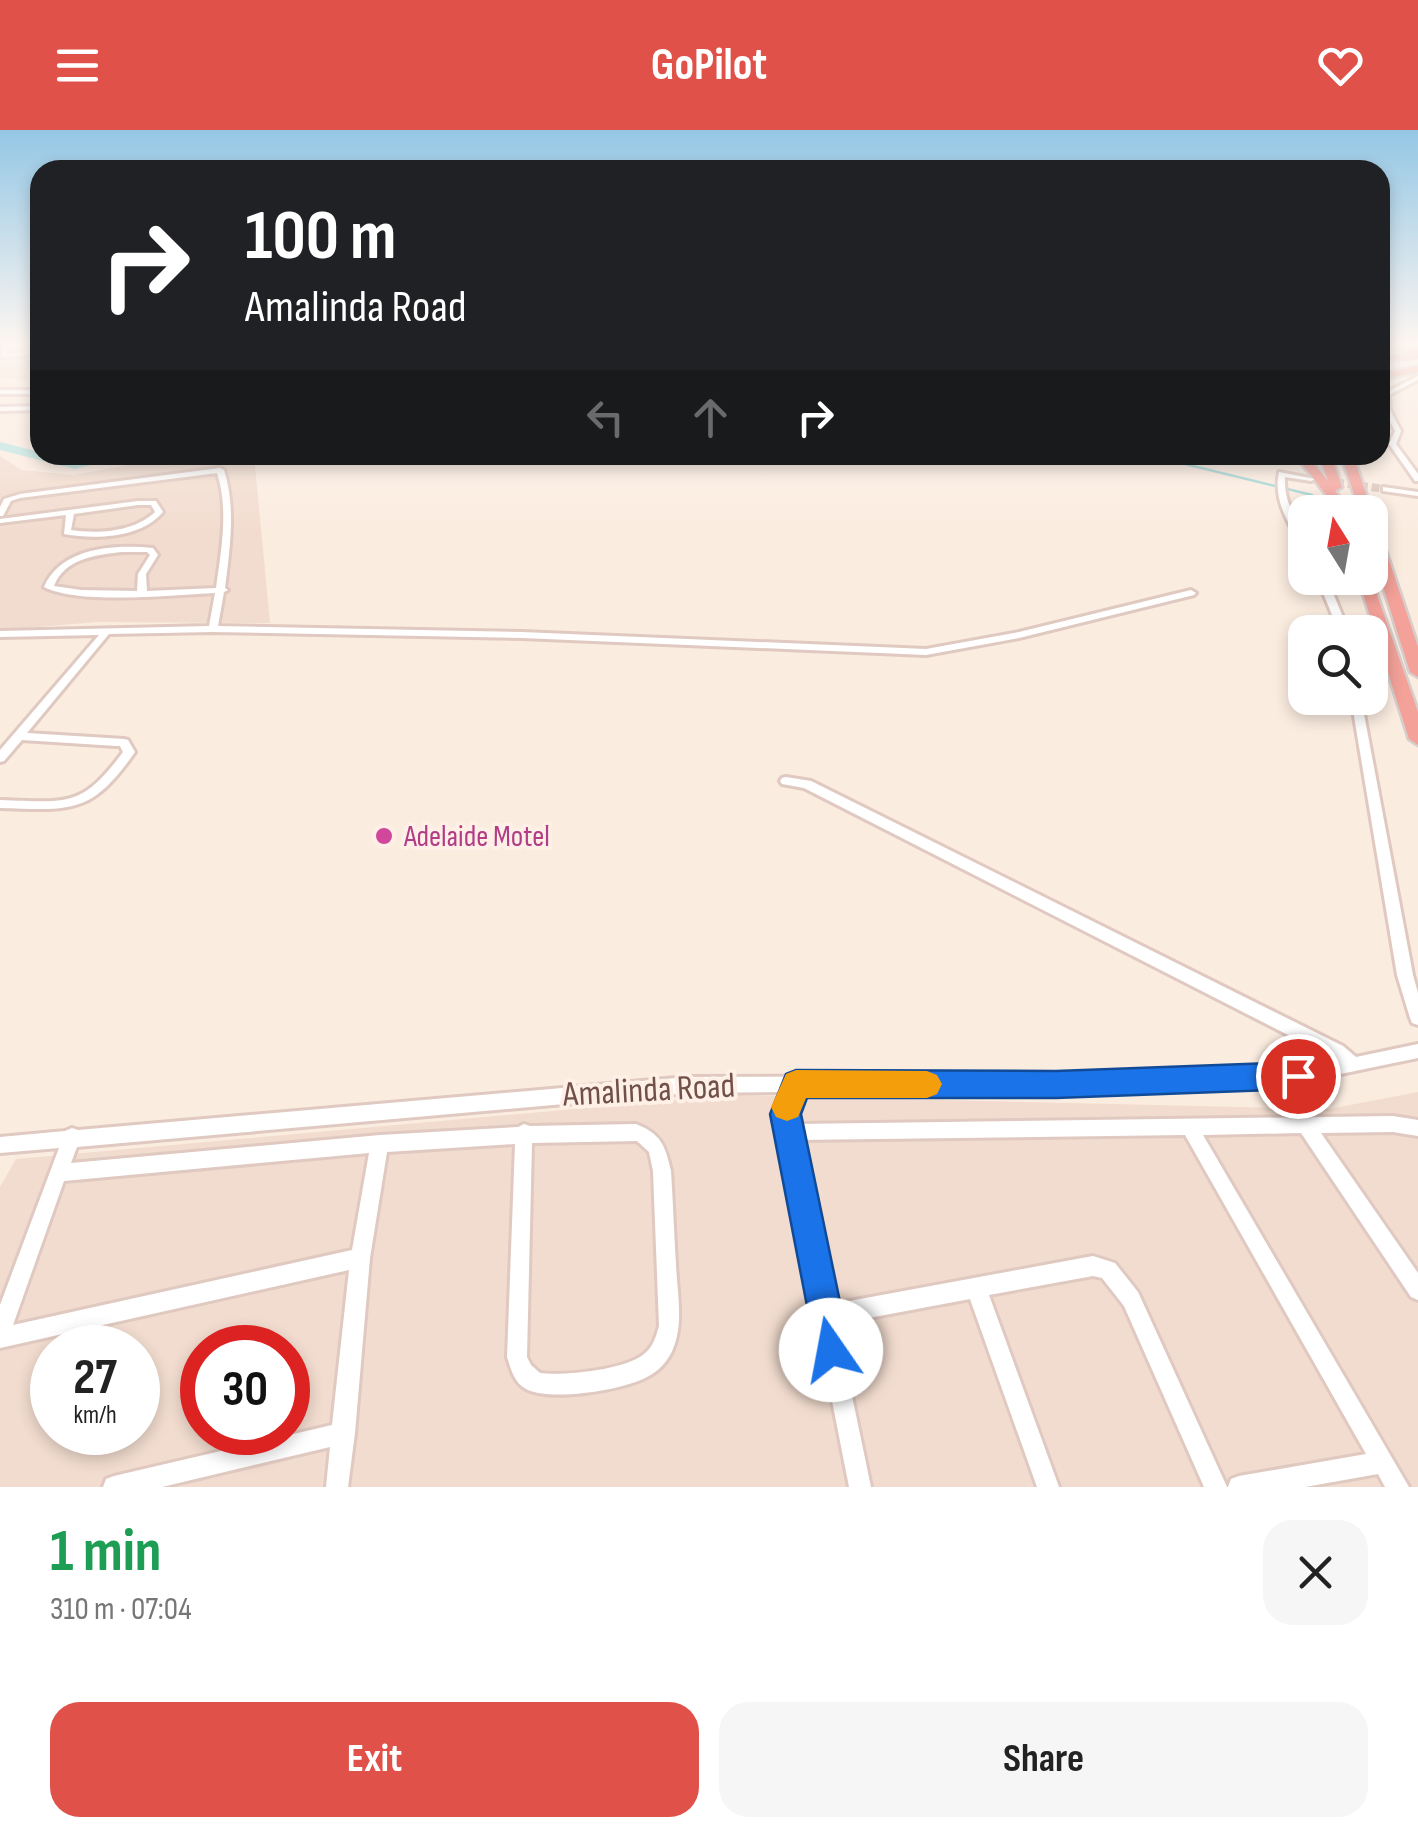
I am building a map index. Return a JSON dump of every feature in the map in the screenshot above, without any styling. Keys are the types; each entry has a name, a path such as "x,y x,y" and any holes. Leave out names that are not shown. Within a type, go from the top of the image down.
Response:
{"highway":[{"path":"1309,465 1332,495"},
{"path":"1328,465 1338,495"},
{"path":"1350,465 1360,495"},
{"path":"1388,580 1418,672"},
{"path":"1371,595 1418,739"}],"street":[{"path":"1390,406 1398,431 1392,444 1394,452 1418,479"},
{"path":"0,409 30,408"},
{"path":"70,512 67,532 78,534 142,525 159,512 146,502 0,517 8,500 20,496 220,470 225,521 223,590 213,629"},
{"path":"1288,507 1280,489 1282,474 1311,479"},
{"path":"1386,489 1418,494"},
{"path":"142,592 142,574 154,555 150,550 76,559 54,572 49,581 49,587 66,592 142,592 223,590"},
{"path":"0,634 213,629 926,652 1019,635 1191,593"},
{"path":"0,758 107,631"},
{"path":"1359,715 1405,975 1418,1018"},
{"path":"0,804 68,805 90,798 128,752 124,743 18,736"},
{"path":"786,781 807,784 1337,1051 1354,1065"},
{"name":"Amalinda Road","path":"0,1144 669,1086 1221,1081 1298,1076 1418,1051"},
{"path":"796,1084 785,1114 859,1486"},
{"path":"788,1132 1393,1124 1418,1128"},
{"path":"1190,1128 1398,1487"},
{"path":"1307,1128 1418,1290"},
{"path":"60,1173 524,1132 636,1132 649,1137 658,1148 662,1171 669,1326 667,1345 658,1362 640,1372 544,1385 531,1382 522,1372 517,1358 524,1132"},
{"path":"0,1334 72,1136"},
{"path":"337,1487 360,1258 380,1143"},
{"path":"0,1334 360,1258"},
{"path":"824,1316 1093,1266 1108,1270 1132,1298 1216,1487"},
{"path":"976,1288 1048,1487"},
{"path":"114,1487 344,1433"},
{"path":"1239,1487 1384,1462"}],"shaded area":[{"path":"0,456 22,470 72,475 130,465 255,465 270,623 98,622 0,630"},
{"path":"1418,1092 1418,1487 0,1487 0,1187 16,1159 730,1095 1329,1109"}],"waterway":[{"path":"0,446 30,452"},
{"path":"1189,465 1312,495"}],"tunnel":[{"path":"1324,481 1386,489"}],"slow traffic":[{"path":"787,1107 796,1084 927,1084"}],"place":[{"name":"Adelaide Motel","path":"384,836"}],"route":[{"path":"831,1350 785,1114 796,1084 1056,1084 1298,1076"}]}
